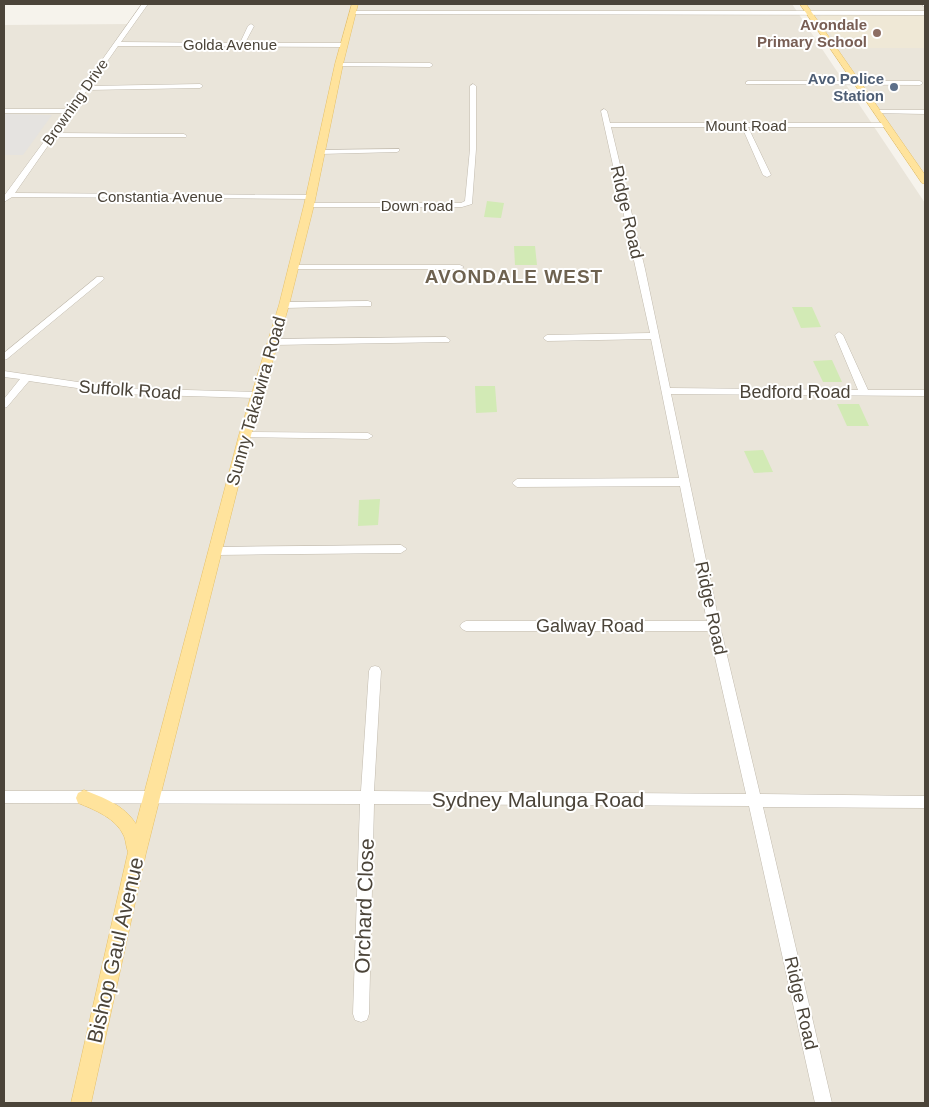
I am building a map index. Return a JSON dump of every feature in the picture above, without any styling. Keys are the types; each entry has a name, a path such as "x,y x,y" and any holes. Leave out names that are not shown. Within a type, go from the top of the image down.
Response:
{"main road":[{"path":"803,4 876,112 924,177"},
{"name":"Sunny Takawira Road","path":"151,797 245,435 284,305 310,201 339,65 354,8"},
{"name":"Bishop Gaul Avenue","path":"81,1103 151,797"},
{"path":"84,798 114,811 125,821 132,832 137,852"}],"street":[{"name":"Browning Drive","path":"7,197 145,4"},
{"path":"690,4 693,12"},
{"path":"354,8 485,16 614,12 925,13"},
{"path":"733,13 751,20"},
{"path":"242,44 251,26"},
{"name":"Golda Avenue","path":"116,44 186,42 344,45"},
{"path":"339,65 430,65"},
{"path":"748,83 920,83"},
{"path":"85,88 200,86"},
{"name":"Down road","path":"310,201 462,205 469,202 473,149 473,86"},
{"path":"4,111 67,111"},
{"name":"Ridge Road","path":"604,112 654,336 714,626 824,1103"},
{"path":"876,112 925,112"},
{"name":"Mount Road","path":"607,125 886,125"},
{"path":"744,125 767,175"},
{"path":"52,135 184,136"},
{"path":"320,152 397,150"},
{"name":"Constantia Avenue","path":"7,197 310,201"},
{"path":"293,267 460,267"},
{"path":"4,357 100,279"},
{"path":"284,305 368,304"},
{"path":"839,335 864,392"},
{"path":"547,338 654,336"},
{"path":"273,342 446,340"},
{"name":"Suffolk Road","path":"4,374 77,387 144,393 256,395"},
{"path":"4,405 26,378"},
{"name":"Bedford Road","path":"665,391 925,393"},
{"path":"245,435 368,436"},
{"path":"517,483 683,482"},
{"path":"215,551 400,549"},
{"name":"Galway Road","path":"466,626 714,626"},
{"name":"Orchard Close","path":"361,1014 367,798 376,671"},
{"name":"Sydney Malunga Road","path":"4,797 553,798 925,802"}],"shaded area":[{"path":"145,4 792,4 925,203 925,1103 4,1103 4,25 130,24"},
{"path":"806,4 925,4 925,176 922,174"},
{"name":"Avondale Primary School","path":"821,15 925,16 925,48 840,48 819,18"},
{"path":"4,114 52,115 23,155 4,155"}],"green space":[{"path":"487,201 504,203 501,218 484,217"},
{"path":"514,246 535,246 537,265 515,265"},
{"path":"792,307 812,307 821,327 801,328"},
{"path":"832,360 842,382 823,382 813,361"},
{"path":"475,386 495,386 497,412 476,413"},
{"path":"837,404 859,404 869,426 847,426"},
{"path":"763,450 773,472 754,473 744,451"},
{"path":"380,499 378,525 358,526 359,500"}],"place":[{"name":"Avondale Primary School","path":"877,33"},
{"name":"Avo Police Station","path":"894,87"}],"district":[{"name":"AVONDALE WEST","path":"514,276"}]}
